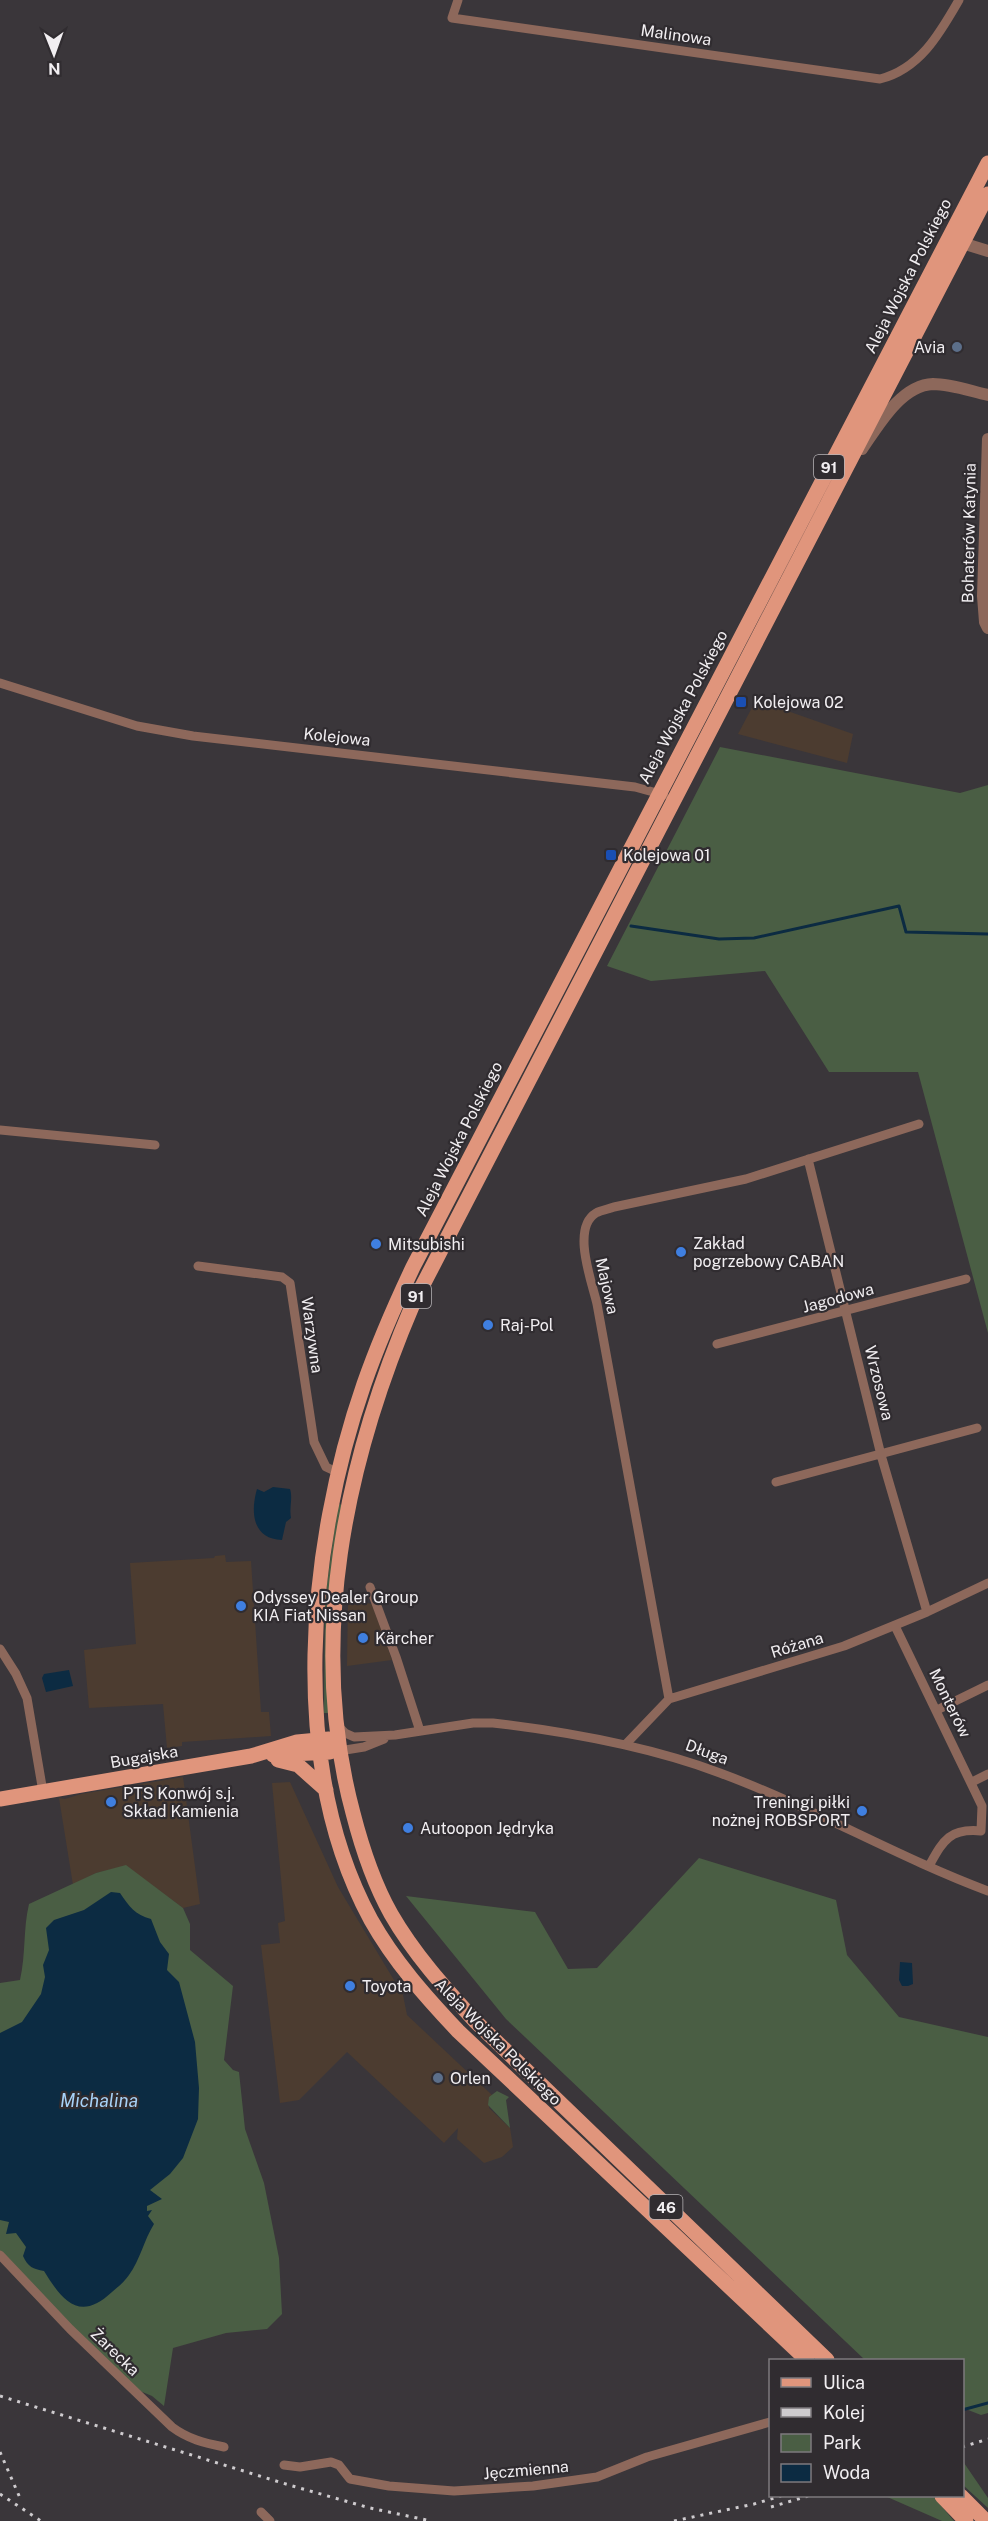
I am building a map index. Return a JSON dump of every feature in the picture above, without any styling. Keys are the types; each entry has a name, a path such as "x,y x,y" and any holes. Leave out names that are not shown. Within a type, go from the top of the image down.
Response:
{"main road":[{"name":"Aleja Wojska Polskiego","path":"805,2359 431,2003 398,1961 371,1920 336,1835 319,1747 316,1660 319,1591 326,1536 339,1473 363,1386 413,1267 988,164"},
{"name":"Aleja Wojska Polskiego","path":"825,2359 506,2052 419,1958 391,1913 370,1870 344,1782 338,1738 333,1642 339,1565 349,1498 381,1383 424,1281 988,194"},
{"name":"Bugajska","path":"0,1799 251,1756 319,1747 338,1738"},
{"path":"251,1756 294,1763 326,1790"},
{"path":"943,2497 966,2521"},
{"path":"962,2497 986,2521"}],"street":[{"name":"Malinowa","path":"458,0 452,18 880,79 897,75 931,46 959,0"},
{"path":"963,243 988,251"},
{"path":"839,481 881,422 902,399 918,387 942,384 988,395"},
{"name":"Bohaterów Katynia","path":"988,439 982,596 985,622 988,628"},
{"name":"Kolejowa","path":"0,683 137,726 193,736 635,787 675,798"},
{"name":"Majowa","path":"669,1699 600,1316 583,1248 587,1222 596,1213 614,1207 746,1179 919,1124"},
{"path":"0,1130 155,1145"},
{"name":"Wrzosowa","path":"808,1159 881,1455 927,1612"},
{"name":"Warzywna","path":"198,1266 282,1278 290,1283 314,1442 326,1467 339,1473"},
{"name":"Jagodowa","path":"717,1344 966,1279"},
{"path":"776,1482 977,1428"},
{"name":"Różana","path":"625,1744 669,1699 844,1646 895,1626 988,1583"},
{"path":"369,1587 396,1657 420,1731"},
{"name":"Monterów","path":"895,1626 982,1806 985,1831 958,1832 950,1836 940,1846 928,1866"},
{"path":"0,1649 20,1680 27,1698 43,1792"},
{"path":"937,1710 988,1685"},
{"name":"Długa","path":"338,1738 345,1733 354,1737 395,1735 473,1723 493,1723 625,1744 673,1756 721,1773 988,1891"},
{"name":"Długa","path":"338,1738 364,1746 395,1735"},
{"path":"972,1782 988,1774"},
{"name":"Żarecka","path":"0,2255 70,2330 172,2427 183,2436 198,2442 224,2447"},
{"name":"Jęczmienna","path":"284,2465 300,2467 331,2462 339,2465 350,2479 390,2486 454,2490 533,2486 597,2477 647,2457 769,2423"},
{"path":"261,2512 270,2521"}],"shaded area":[{"path":"756,700 853,734 847,763 738,734"},
{"path":"225,1555 226,1562 251,1561 261,1712 269,1712 271,1736 182,1742 182,1746 167,1748 163,1704 89,1708 84,1650 136,1644 130,1563 214,1558"},
{"path":"348,1599 372,1604 392,1660 347,1666"},
{"path":"183,1777 200,1904 183,1908 126,1866 96,1873 73,1885 59,1798 65,1799 81,1794"},
{"path":"290,1782 338,1887 403,1995 407,2015 492,2095 489,2097 489,2108 510,2128 513,2147 502,2157 484,2163 457,2139 458,2128 444,2143 347,2052 299,2100 280,2103 261,1945 280,1943 278,1923 285,1921 272,1783"}],"green space":[{"path":"720,747 960,793 988,785 988,1333 918,1072 829,1072 765,971 651,981 607,966"},
{"path":"338,1504 343,1505 330,1713 324,1713 325,1598"},
{"path":"699,1858 836,1900 847,1955 899,2017 988,2037 988,2413 981,2415 964,2408 964,2359 864,2359 506,2019 406,1896 535,1912 568,1969 597,1968"},
{"path":"126,1865 183,1908 190,1924 190,1950 233,1986 224,2060 233,2070 239,2072 245,2129 264,2183 279,2258 282,2314 267,2329 226,2333 173,2348 164,2406 152,2396 140,2391 69,2324 0,2251 0,1983 20,1980 29,1904 96,1873"},
{"path":"497,2091 509,2097 506,2100 510,2128 488,2105 489,2097"},
{"path":"964,2463 988,2498 988,2508 964,2486"},
{"path":"887,2497 934,2497 954,2521 942,2521"}],"water":[{"path":"273,1487 290,1489 291,1492 291,1518 286,1522 282,1540 272,1539 265,1535 256,1523 254,1515 257,1489 264,1492"},
{"path":"69,1670 73,1686 46,1692 42,1678 44,1674"},
{"name":"Michalina","path":"111,1892 120,1893 137,1912 151,1919 160,1942 169,1954 167,1970 179,1982 195,2042 199,2088 198,2119 183,2158 170,2174 150,2190 162,2199 147,2206 147,2211 152,2210 148,2216 154,2224 133,2269 121,2284 101,2301 91,2306 81,2307 65,2299 44,2271 27,2263 23,2256 26,2247 16,2233 6,2234 9,2222 0,2220 0,2033 22,2022 41,1994 45,1977 43,1965 49,1950 46,1928 54,1920 84,1910"},
{"path":"900,1962 912,1963 913,1984 902,1986 899,1980"}],"waterway":[{"path":"631,926 719,939 754,938 899,906 906,932 988,934"},
{"path":"964,2409 988,2403"}],"railway":[{"path":"0,2396 289,2485 370,2508 431,2521"},
{"path":"964,2446 988,2439"},
{"path":"0,2452 20,2498"},
{"path":"0,2494 41,2521"},
{"path":"674,2521 778,2497"},
{"path":"771,2507 805,2497"}],"place":[{"name":"Avia","path":"957,347"},
{"name":"Kolejowa 02","path":"741,702"},
{"name":"Kolejowa 01","path":"611,855"},
{"name":"Mitsubishi","path":"376,1244"},
{"name":"Zakład pogrzebowy CABAN","path":"681,1252"},
{"name":"Raj-Pol","path":"488,1325"},
{"name":"Odyssey Dealer Group KIA Fiat Nissan","path":"241,1606"},
{"name":"Kärcher","path":"363,1638"},
{"name":"PTS Konwój s.j. Skład Kamienia","path":"111,1802"},
{"name":"Treningi piłki nożnej ROBSPORT","path":"862,1811"},
{"name":"Autoopon Jędryka","path":"408,1828"},
{"name":"Toyota","path":"350,1986"},
{"name":"Orlen","path":"438,2078"}]}
